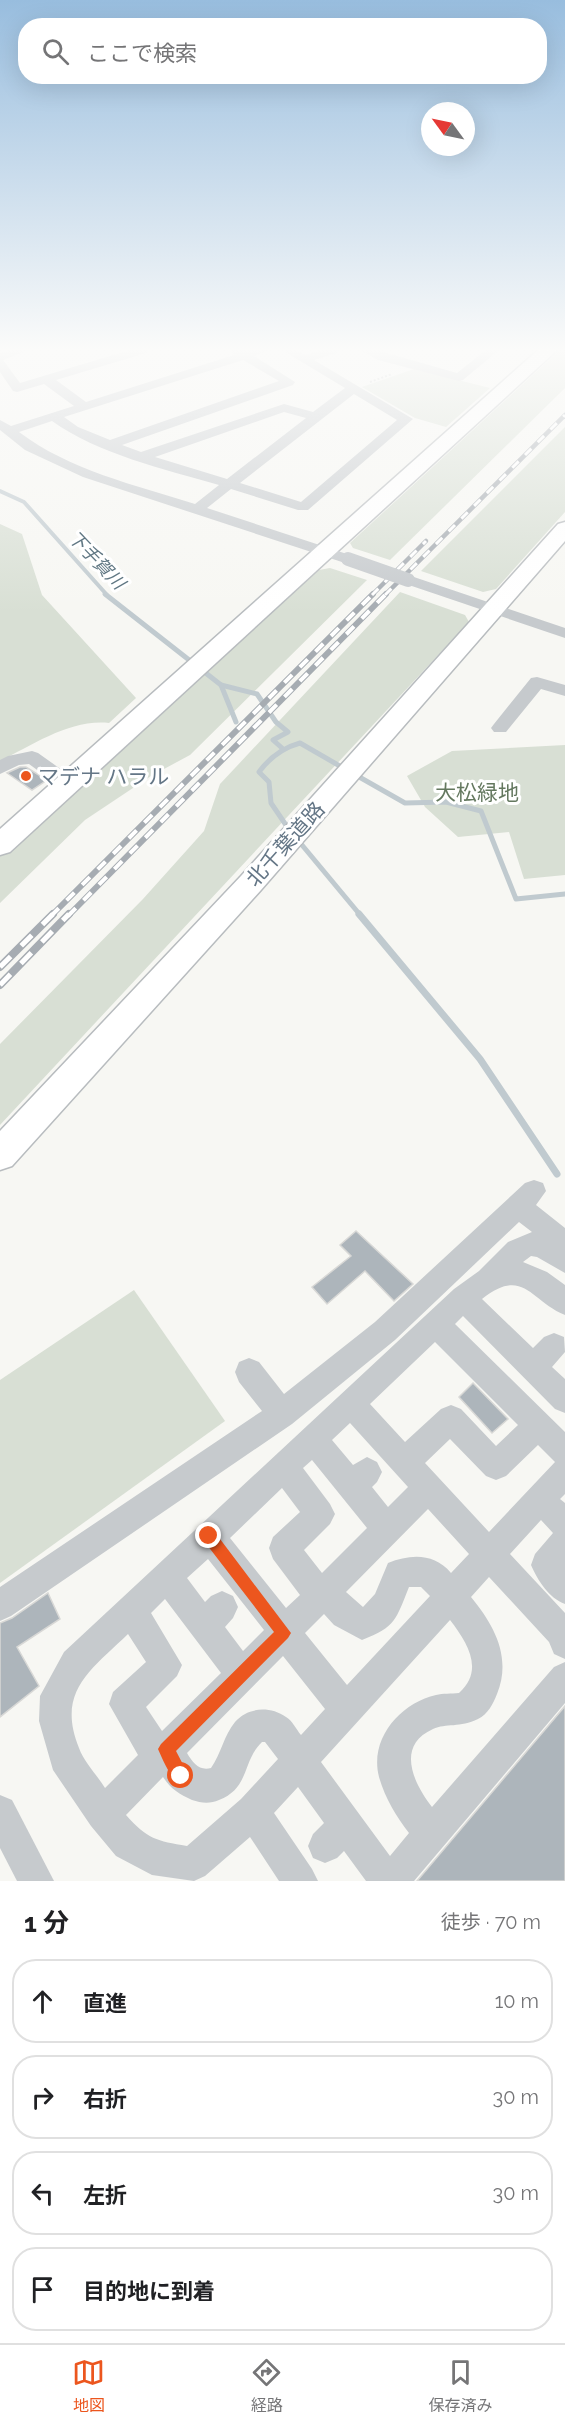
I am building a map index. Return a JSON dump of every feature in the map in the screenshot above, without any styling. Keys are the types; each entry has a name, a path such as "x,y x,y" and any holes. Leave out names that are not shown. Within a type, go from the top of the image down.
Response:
{"highway":[{"path":"0,846 276,599 452,438"},
{"name":"北千葉道路","path":"0,1155 251,883 403,712 484,606 565,528"}],"street":[{"path":"18,438 30,447 68,466 565,633"},
{"path":"92,438 141,457 303,507 384,438"},
{"path":"109,445 130,438"},
{"path":"141,457 197,438"},
{"path":"196,510 288,438"},
{"path":"500,728 537,682 565,692"},
{"path":"0,768 14,760 32,757 69,784"},
{"path":"0,1605 282,1414 385,1331 526,1199 565,1245"},
{"path":"565,1261 538,1242 528,1243 436,1324 75,1662 56,1696 56,1721 64,1758 103,1814 128,1844 152,1858 193,1864 253,1811 565,1472"},
{"path":"474,1289 505,1271 523,1272 565,1302"},
{"path":"474,1289 533,1367 565,1399"},
{"path":"436,1324 565,1452"},
{"path":"533,1367 554,1346"},
{"path":"249,1372 282,1414"},
{"path":"351,1404 560,1631 565,1643"},
{"path":"404,1462 451,1419 496,1466 537,1425"},
{"path":"313,1439 359,1479 387,1528"},
{"path":"284,1466 320,1514 284,1548 322,1593 345,1614 362,1624 378,1618 387,1605 399,1574 407,1571 423,1571 437,1579 475,1625 484,1641 489,1661 486,1682 479,1697 466,1708 440,1710 419,1717 405,1730 394,1756 399,1785 431,1834"},
{"path":"103,1814 429,1487"},
{"path":"540,1499 565,1524"},
{"path":"209,1536 283,1633 346,1710"},
{"path":"542,1612 565,1589 546,1565 565,1542"},
{"path":"167,1577 213,1617 241,1674"},
{"path":"132,1610 166,1665 125,1704 181,1776 192,1784 201,1786 220,1783 230,1772 237,1749 252,1729 263,1725 276,1729 299,1761 336,1835 389,1881 565,1678"},
{"path":"253,1811 300,1881"},
{"path":"0,1812 36,1881"}],"green space":[{"path":"464,438 514,438 390,560 353,548 350,543"},
{"path":"554,438 565,438 565,512 496,589 483,592 421,571"},
{"path":"0,524 22,534 42,595 136,698 109,723 94,723 66,729 0,761"},
{"path":"330,568 367,580 190,755 151,776 85,820 0,903 0,855 319,570"},
{"path":"400,592 465,615 469,622 0,1125 0,1044 143,899 204,831 220,784"},
{"name":"大松緑地","path":"565,745 565,875 524,879 509,832 458,837 425,807 407,776 452,751"},
{"path":"134,1290 225,1421 0,1583 0,1380"}],"building":[{"path":"20,767 26,767 47,780 32,790 7,773"},
{"path":"356,1231 413,1284 394,1301 365,1271 327,1304 312,1287 351,1256 340,1245"},
{"path":"473,1383 508,1419 492,1433 459,1397"},
{"path":"48,1593 60,1619 17,1647 39,1686 0,1717 0,1623 12,1618"},
{"path":"565,1706 565,1881 417,1881"}],"waterway":[{"name":"下手賀川","path":"0,491 24,502 107,595"},
{"name":"下手賀川","path":"105,594 221,685"},
{"path":"221,685 257,694 276,722 288,732 273,740 282,748"},
{"path":"221,685 236,722"},
{"path":"290,831 271,803 269,782 259,772 263,767 282,750 300,743 345,769"},
{"path":"354,774 405,803 446,802 481,811 516,899 565,894"},
{"path":"297,839 361,916"},
{"path":"359,914 480,1059 557,1174"}],"railway":[{"path":"386,594 542,438"},
{"path":"0,967 426,541"},
{"path":"68,916 386,594"},
{"path":"0,985 69,914"}],"place":[{"name":"マデナ ハラル","path":"26,776"}],"route":[{"path":"181,1776 166,1749 283,1633 209,1536"}]}
